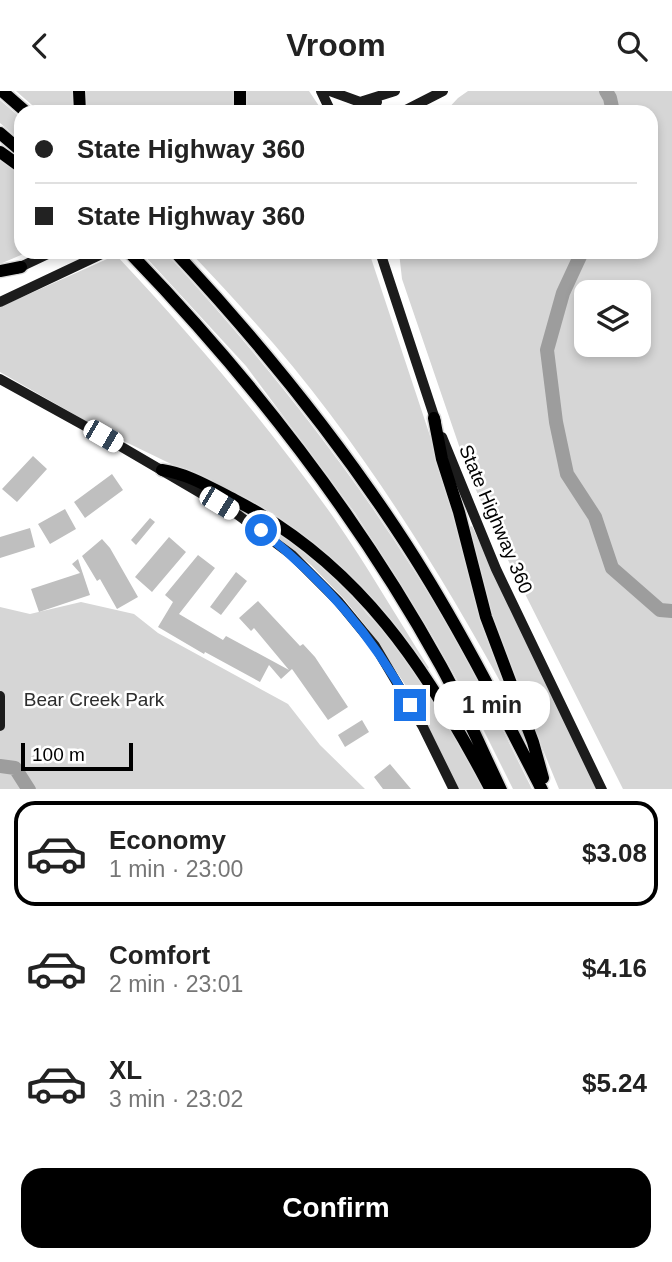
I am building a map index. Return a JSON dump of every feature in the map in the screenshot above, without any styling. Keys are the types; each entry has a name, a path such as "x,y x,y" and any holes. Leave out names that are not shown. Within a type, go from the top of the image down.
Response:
{"highway":[{"path":"2,91 18,105"},
{"path":"0,133 14,145"},
{"path":"135,259 240,374 339,504 400,596 442,667 501,789"},
{"path":"181,259 285,377 374,497 462,637 544,789"},
{"path":"0,274 21,267"},
{"path":"434,418 442,459 459,512 486,617 533,742 544,789"},
{"path":"162,470 182,473 248,507 313,550 343,576 373,607 423,673 456,723 491,789"}],"main road":[{"path":"330,91 360,102 397,91"},
{"path":"371,105 397,91"},
{"path":"416,105 443,91"},
{"path":"21,267 38,259"},
{"path":"0,302 91,259"},
{"name":"State Highway 360","path":"382,259 434,418 496,569 602,789"},
{"path":"0,379 162,470 261,530 292,555 338,601 375,646 398,683 454,789"},
{"path":"0,696 0,726"}],"green space":[{"path":"16,91 75,91 74,105 32,105"},
{"path":"84,91 235,91 235,105 84,105"},
{"path":"244,91 309,91 318,105 244,105"},
{"path":"468,91 672,91 672,789 623,789 502,548 468,472 402,279 400,259 658,259 658,105 452,105"},
{"path":"0,100 14,112 14,135 0,123"},
{"path":"0,158 14,168 14,258 0,264"},
{"path":"107,259 120,259 230,383 309,483 359,555 429,668 426,670 370,598 229,492 105,432 0,372 0,307"},
{"path":"147,259 171,259 244,341 355,483 452,633 532,789 513,789 470,703 397,578 355,513 246,366"},
{"path":"197,259 371,259 449,493 510,692 507,694 423,551 378,481 314,393 245,311"},
{"path":"245,512 310,557 384,628 451,723 485,789 459,789 404,683 368,629 311,565"},
{"path":"472,526 597,789 559,789 495,633 468,528"},
{"name":"Bear Creek Park","path":"81,602 134,614 158,633 288,704 320,745 365,789 0,789 0,607 30,614"}],"building":[{"path":"33,456 47,469 17,502 2,489"},
{"path":"112,474 123,490 85,518 74,502"},
{"path":"65,509 76,529 50,544 38,524"},
{"path":"150,518 155,522 136,545 131,540"},
{"path":"30,528 35,547 0,558 0,537"},
{"path":"169,537 186,552 152,592 135,577"},
{"path":"102,539 138,597 117,609 100,579 97,581 82,556"},
{"path":"198,555 215,568 179,614 223,640 226,636 289,670 254,628 251,631 239,618 258,601 300,646 303,644 315,657 348,707 328,720 292,669 281,679 269,665 260,682 158,627 173,602 165,595"},
{"path":"78,559 90,595 39,612 31,589 80,573 72,564"},
{"path":"236,572 247,581 221,615 210,607"},
{"path":"362,720 369,732 345,747 338,735"},
{"path":"390,764 411,789 383,789 374,777"}],"waterway":[{"path":"606,91 612,105"},
{"path":"579,259 563,293 547,350 556,422 567,474 595,517 612,568 660,610 672,611"},
{"path":"0,766 15,768 28,789"}],"route":[{"path":"261,530 316,578 359,625 375,646 410,705"}]}
